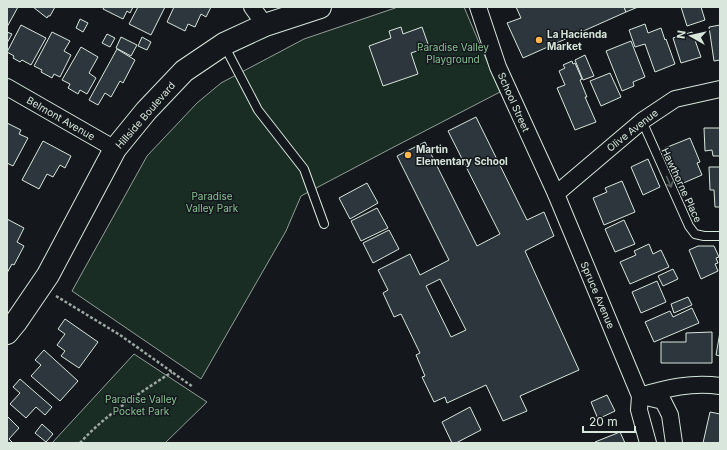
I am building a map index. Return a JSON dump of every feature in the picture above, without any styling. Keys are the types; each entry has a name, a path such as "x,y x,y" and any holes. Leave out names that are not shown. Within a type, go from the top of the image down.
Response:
{"street":[{"path":"252,7 265,25"},
{"name":"Hillside Boulevard","path":"10,323 48,275 115,149 146,111 184,71 224,44 265,25 320,7"},
{"name":"School Street","path":"478,7 498,67 556,194"},
{"name":"Belmont Avenue","path":"7,87 115,149"},
{"name":"Olive Avenue","path":"556,194 642,121 675,98 720,89"},
{"name":"Spruce Avenue","path":"556,194 640,396 639,410 648,443"},
{"path":"640,396 666,388 703,384 720,386"},
{"path":"640,396 663,401 670,415 674,443"}],"lane":[{"path":"224,44 258,110 304,169 324,224"},
{"name":"Hawthorne Place","path":"642,121 695,234 704,236 720,236"}],"path":[{"path":"40,286 120,335 193,387"},
{"path":"80,443 100,424 131,400 172,372"}],"green space":[{"name":"Paradise Valley Park","path":"398,7 464,7 500,92 301,196 286,231 201,379 72,291 147,156 197,103 221,83 304,39"},
{"name":"Paradise Valley Pocket Park","path":"134,354 207,402 165,443 52,443"}],"building":[{"path":"7,7 18,7 7,27"},
{"path":"33,7 55,7 50,16 47,18"},
{"path":"104,7 133,7 130,13 127,11 123,19 103,9"},
{"path":"138,7 165,7 151,35 129,24"},
{"path":"174,7 211,7 206,17 201,14 195,27 188,24 185,31 167,22"},
{"name":"La Hacienda Market","path":"516,7 624,7 626,12 523,58 507,23 521,18"},
{"path":"624,7 638,7 626,12"},
{"path":"681,7 701,7 705,20 687,26"},
{"path":"80,19 88,23 83,32 76,28"},
{"path":"645,24 648,33 661,28 675,64 655,72 645,44 635,47 629,30"},
{"path":"21,25 46,38 31,65 22,60 20,62 7,52"},
{"path":"720,25 720,60 714,61 709,27"},
{"path":"401,27 403,34 422,27 429,47 411,53 418,74 383,86 369,46 391,38 389,31"},
{"path":"7,32 12,34 7,43"},
{"path":"52,32 70,41 64,51 71,55 60,77 54,74 52,78 34,66"},
{"path":"692,32 701,57 681,63 673,38"},
{"path":"107,34 115,38 110,47 102,43"},
{"path":"121,37 137,45 131,56 116,48"},
{"path":"142,37 151,42 147,50 138,46"},
{"path":"631,41 645,77 633,82 634,86 622,91 606,51"},
{"path":"81,47 98,57 89,73 96,78 87,94 80,90 78,94 68,88 70,84 62,80"},
{"path":"117,49 135,60 123,83 120,81 111,97 105,93 98,105 89,100"},
{"path":"585,55 594,76 583,80 575,60"},
{"path":"572,61 573,64 575,63 582,79 580,80 587,97 585,97 596,122 575,130 557,88 565,85 559,71 565,68 563,65"},
{"path":"610,73 621,97 601,106 590,81"},
{"path":"476,117 527,220 544,212 554,236 525,251 579,370 520,396 527,411 503,421 486,385 447,403 445,397 434,402 422,377 425,376 416,355 420,353 401,314 394,317 383,293 388,290 378,270 410,254 420,275 449,260 397,156 425,142 477,246 500,234 448,131","holes":["440,279 466,330 451,337 426,286"]},
{"path":"7,123 21,130 19,134 28,138 13,166 7,163"},
{"path":"704,128 720,128 720,156 713,156 712,150 705,151"},
{"path":"690,138 700,162 697,163 702,175 681,184 665,148"},
{"path":"43,141 71,156 65,168 60,165 53,177 47,174 39,189 22,180"},
{"path":"648,159 660,187 643,195 631,167"},
{"path":"709,167 720,167 720,207 715,207 714,190 710,190"},
{"path":"622,181 635,212 604,225 593,198 607,192 605,188"},
{"path":"367,183 378,203 350,219 339,198"},
{"path":"377,208 388,228 361,241 351,221"},
{"path":"7,219 24,228 17,242 24,246 14,265 12,264 7,273"},
{"path":"624,220 635,244 615,252 605,229"},
{"path":"389,230 399,249 373,263 363,243"},
{"path":"649,244 653,254 661,250 669,267 630,284 620,262 636,255 634,251"},
{"path":"698,246 714,246 719,257 716,258 718,263 715,264 718,271 701,279 689,250"},
{"path":"673,269 678,279 663,286 658,276"},
{"path":"657,281 666,302 641,313 632,292"},
{"path":"688,297 692,305 674,313 671,304"},
{"path":"692,308 699,323 654,342 645,322 670,311 673,317"},
{"path":"65,319 98,342 79,368 61,356 65,351 57,345 65,334 58,329"},
{"path":"712,332 712,363 661,363 661,342 686,342 686,333"},
{"path":"720,332 720,356 716,355"},
{"path":"44,350 78,381 60,401 31,376 41,365 35,360"},
{"path":"20,379 52,407 45,415 36,407 26,418 10,404 20,393 13,387"},
{"path":"607,395 615,411 598,419 591,402"},
{"path":"470,407 481,430 456,443 452,443 442,422"},
{"path":"710,412 720,414 720,443 703,443"},
{"path":"7,416 19,428 9,439 13,443 7,443"},
{"path":"42,424 53,434 46,442 35,433"},
{"path":"620,432 625,443 595,443 595,442"}],"place":[{"name":"La Hacienda Market","path":"539,40"},
{"name":"Martin Elementary School","path":"408,155"}],"park label":[{"name":"Paradise Valley Playground","path":"453,52"}]}
